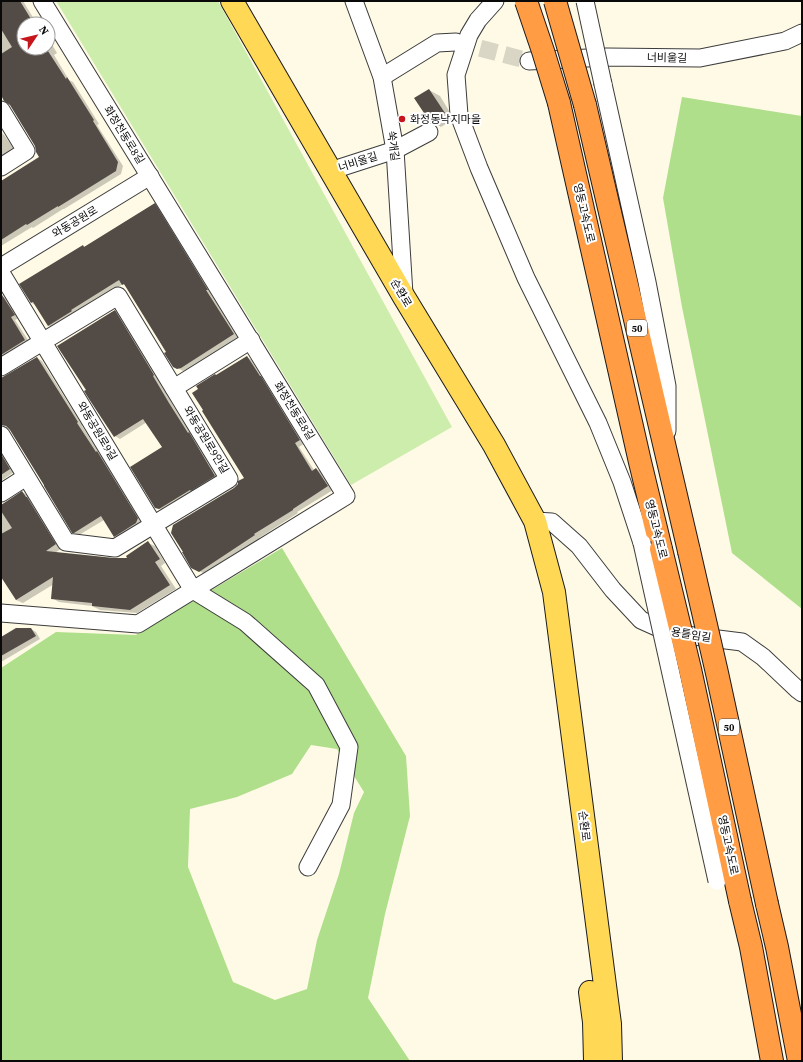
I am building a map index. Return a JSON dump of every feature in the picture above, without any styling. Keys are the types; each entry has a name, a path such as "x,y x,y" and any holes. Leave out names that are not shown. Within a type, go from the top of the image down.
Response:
{"highway":[{"name":"영동고속도로","path":"526,1 559,104 640,462 652,546 690,669 751,947 772,1061"},
{"name":"50","path":"556,1 585,105 717,672 777,947 799,1061"}],"main road":[{"name":"순환로","path":"232,1 404,297 494,445 535,521 554,592 610,1024 611,1061"},
{"name":"순환로","path":"554,592 550,681 594,1022 595,1061"}],"street":[{"name":"화정천동로8길","path":"1,613 138,624 346,496 42,1"},
{"name":"쑥개길","path":"354,1 382,77 395,150 404,297"},
{"path":"495,1 478,20 469,35 456,75 459,115 485,182 526,278 598,423 622,482 652,546 717,881 740,901"},
{"path":"585,1 647,282 667,386 667,454"},
{"name":"너비울길","path":"529,61 607,57 700,58 785,41 802,33"},
{"path":"382,77 437,43 456,42"},
{"path":"1,110 26,151 1,166"},
{"name":"너비울길","path":"330,171 395,150 429,132"},
{"name":"와동공원로","path":"1,267 150,176"},
{"name":"와동공원로9길","path":"1,273 193,590"},
{"name":"와동공원로9안길","path":"1,367 118,296 229,479 115,548 66,542 1,435"},
{"path":"174,388 251,340"},
{"path":"1,493 26,477"},
{"name":"용틀임길","path":"535,521 552,522 579,546 613,590 640,620 670,633 742,642 763,657 802,693"},
{"path":"193,590 245,622 316,685 349,747 341,805 308,867"}],"green space":[{"path":"56,1 218,1 452,427 351,485"},
{"path":"682,97 802,116 802,609 732,553 682,307 663,198"},
{"path":"282,548 406,756 410,816 385,914 368,998 410,1061 1,1061 1,668 56,632 136,635","holes":["311,745 337,749 364,792 354,813 339,874 317,940 307,989 275,1000 233,982 188,867 190,809 237,797 292,774"]}],"building":[{"path":"1,1 20,1 29,16 16,16 16,56 51,56 66,79 67,77 118,162 116,171 1,240 1,181 39,157 35,146 10,105 4,101 1,95 1,54 12,47 1,29"},
{"path":"429,89 445,113 430,122 414,98"},
{"path":"155,203 208,290 206,290 234,334 181,368 177,369 173,367 164,353 166,352 124,284 122,285 119,280 48,326 33,302 31,303 19,284 83,245 84,247"},
{"path":"2,295 15,315 11,317 25,340 1,355 1,296"},
{"path":"115,310 169,403 188,433 189,432 215,476 159,509 155,508 130,467 162,447 143,419 114,437 84,391 86,390 57,346"},
{"path":"247,356 300,440 295,443 312,471 316,468 328,486 199,572 191,568 171,533 173,525 234,488 238,484 238,481 244,478 192,393 198,389 196,386"},
{"path":"37,357 138,518 136,523 114,537 101,516 72,533 10,430 6,426 1,425 1,378"},
{"path":"1,454 10,469 1,475"},
{"path":"22,491 56,544 46,551 127,558 126,556 148,541 160,559 155,562 170,585 130,610 92,606 92,603 51,599 53,577 16,600 1,577 1,534 12,528 1,511 1,505"},
{"path":"16,628 31,628 36,636 1,656 1,637"}],"tunnel":[{"path":"456,42 529,61"}],"place":[{"name":"화정동낙지마을","path":"402,119"}]}
